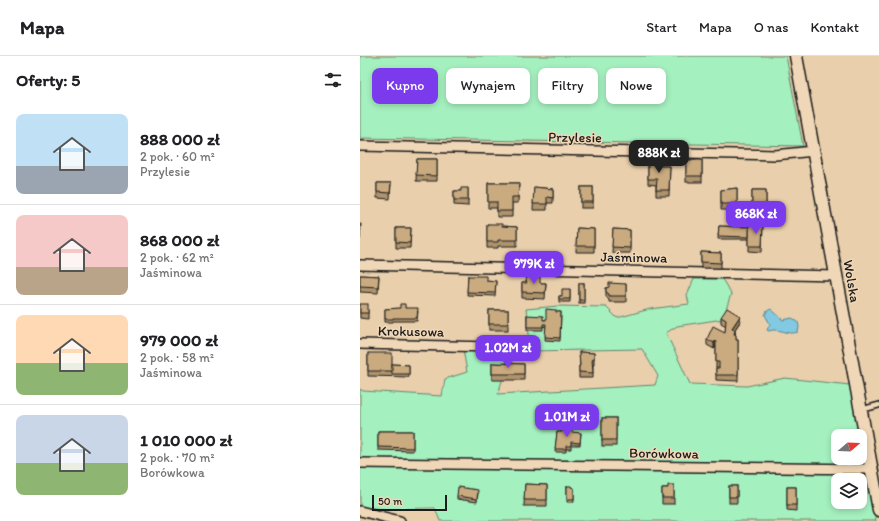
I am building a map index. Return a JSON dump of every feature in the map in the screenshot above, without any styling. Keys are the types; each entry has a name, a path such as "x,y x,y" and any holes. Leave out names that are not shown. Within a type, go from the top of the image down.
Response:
{"street":[{"name":"Wolska","path":"796,56 879,510"},
{"name":"Przylesie","path":"360,146 775,155 814,151"},
{"name":"Jaśminowa","path":"360,264 836,276"},
{"name":"Krokusowa","path":"360,344 533,348"},
{"name":"Borówkowa","path":"360,462 872,469"},
{"path":"360,511 400,521"}],"lane":[{"path":"860,410 879,405"}],"green space":[{"path":"360,56 786,56 803,146 360,138"},
{"path":"694,279 722,279 731,294 723,319 677,326 666,333 690,384 747,386 785,378 850,385 859,429 831,429 831,465 865,465 867,473 831,473 831,509 867,509 867,474 876,521 440,521 435,508 388,509 360,507 360,389 363,391 442,396 445,379 467,372 463,349 504,346 506,367 498,394 655,385 658,376 642,349 531,351 526,309 558,306 606,307 617,318 650,309 689,304 687,295"}],"water":[{"path":"771,309 783,320 792,318 798,322 798,332 791,333 767,330 770,324 765,315 767,311"}],"building":[{"path":"417,159 437,159 437,176 416,175"},
{"path":"648,159 661,160 661,166 670,166 669,190 656,190 657,179 648,179"},
{"path":"686,160 702,160 702,176 686,176"},
{"path":"377,183 391,183 390,193 377,192"},
{"path":"488,183 519,183 518,197 512,197 512,211 497,211 497,202 488,202"},
{"path":"534,187 553,189 553,198 547,197 547,204 533,204"},
{"path":"581,187 593,187 593,202 581,202"},
{"path":"461,188 468,188 468,200 454,200 454,191 461,191"},
{"path":"737,188 737,204 721,204 721,190"},
{"path":"752,190 766,190 766,204 764,204 764,211 752,211"},
{"path":"487,224 502,224 502,226 517,227 517,240 498,240 498,242 487,242"},
{"path":"749,224 763,224 762,246 749,246"},
{"path":"719,226 749,227 749,237 718,236"},
{"path":"396,228 411,228 410,243 396,242"},
{"path":"577,228 594,229 594,246 576,246"},
{"path":"613,229 630,230 630,248 612,247"},
{"path":"701,252 721,253 721,263 701,262"},
{"path":"527,274 540,275 540,283 546,283 545,293 522,292 522,283 527,283"},
{"path":"360,275 379,276 378,287 360,286"},
{"path":"468,276 486,276 486,280 496,281 495,293 467,292"},
{"path":"579,283 584,283 584,300 579,300"},
{"path":"609,283 626,284 626,296 609,296 606,292 606,288 609,287"},
{"path":"562,289 570,289 570,299 559,299 559,296 562,296"},
{"path":"360,304 368,304 368,313 360,313"},
{"path":"400,304 405,304 405,308 418,308 417,318 385,319 385,309 400,308"},
{"path":"727,308 740,316 732,328 735,330 734,334 736,335 736,339 738,339 738,375 716,375 716,368 719,368 719,362 716,362 716,342 715,341 714,343 707,339 713,326 725,332 726,320 721,317"},
{"path":"546,309 561,312 560,338 545,337 546,324 543,324 543,327 527,327 527,315 543,316 543,320 546,320"},
{"path":"489,310 508,310 508,324 489,324"},
{"path":"579,352 594,353 594,359 592,359 593,373 579,372"},
{"path":"368,353 392,353 392,371 368,371"},
{"path":"492,363 524,364 524,374 492,374"},
{"path":"392,364 409,365 409,374 392,374"},
{"path":"602,418 616,418 616,440 602,440"},
{"path":"562,427 572,427 572,432 581,433 580,443 571,442 571,446 566,446 566,449 555,449 557,432 562,432"},
{"path":"378,431 413,431 413,448 378,447"},
{"path":"525,484 547,485 547,500 524,500"},
{"path":"668,485 674,485 674,498 662,498 662,488 668,488"},
{"path":"567,486 574,488 574,499 567,499"},
{"path":"729,486 737,486 737,497 729,497"},
{"path":"458,487 478,490 477,499 457,496"},
{"path":"787,487 796,487 796,505 787,505"}]}
